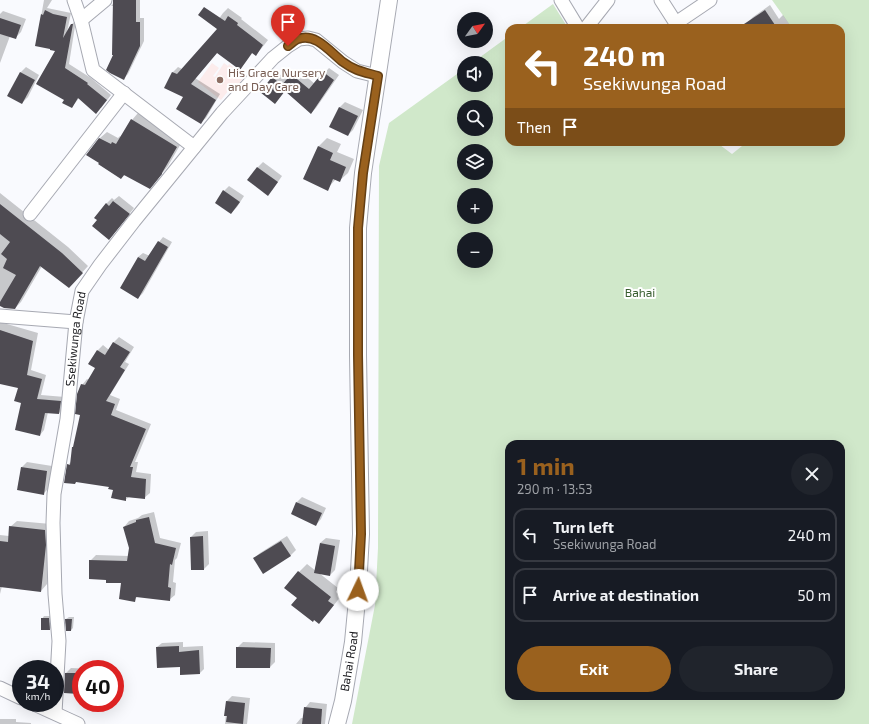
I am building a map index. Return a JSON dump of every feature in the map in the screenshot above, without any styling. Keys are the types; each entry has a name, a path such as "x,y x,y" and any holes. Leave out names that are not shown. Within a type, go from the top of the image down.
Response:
{"street":[{"path":"74,0 81,20 93,70 194,147"},
{"path":"81,20 105,0"},
{"name":"Bahai Road","path":"337,724 352,642 358,590 361,534 358,355 358,228 363,173 389,0"},
{"path":"561,0 576,24"},
{"path":"589,24 608,0"},
{"path":"661,0 676,24"},
{"path":"680,24 710,0"},
{"name":"Ssekiwunga Road","path":"55,714 59,641 55,594 53,523 54,494 67,419 76,322 82,291 134,221 222,114 273,58 299,39 308,38 316,40 343,62 357,71 378,76"},
{"path":"30,214 124,93"},
{"path":"0,316 76,322"},
{"path":"0,688 12,694"},
{"path":"51,712 78,724"}],"shaded area":[{"name":"His Grace Nursery and Day Care","path":"212,63 219,68 213,76 215,77 224,63 228,66 229,64 236,69 235,72 243,78 232,94 228,91 221,100 198,82"}],"green space":[{"name":"Bahai","path":"772,0 869,0 869,724 352,724 375,605 378,548 379,166 389,123 457,74 457,92 493,92 493,56 482,56 505,39 505,146 721,146 732,154 742,146 845,146 845,24 789,24"},
{"path":"553,4 566,24 526,24"}],"building":[{"path":"113,0 136,0 136,22 140,22 140,46 124,80 106,70 113,55"},
{"path":"204,7 225,21 228,16 263,45 256,56 252,53 240,70 217,53 191,84 216,100 201,124 176,109 183,97 164,88 172,72 177,74 217,29 198,15"},
{"path":"45,10 53,14 67,17 63,38 71,24 73,24 65,68 88,83 87,84 107,100 96,114 78,98 72,108 62,103 64,100 36,84 55,51 35,46 41,14 43,15"},
{"path":"765,10 774,24 744,24"},
{"path":"0,18 21,25 16,39 0,34"},
{"path":"20,72 35,80 22,104 7,96"},
{"path":"323,72 334,80 311,114 285,91 275,104 260,92 272,77 282,85 291,74 309,89"},
{"path":"339,107 358,116 348,136 329,127"},
{"path":"131,119 177,147 162,174 150,189 124,175 121,179 86,155 99,138 111,144 112,142 116,144"},
{"path":"318,146 333,153 330,160 346,167 340,182 333,179 328,191 303,179"},
{"path":"257,167 278,182 268,196 247,180"},
{"path":"223,190 240,202 231,214 215,203"},
{"path":"113,201 130,214 109,240 92,226 97,220 94,218 106,203 109,206"},
{"path":"0,204 62,253 83,273 69,288 40,266 15,309 0,306 0,302 16,275 3,268 7,259 1,254 10,242 0,234"},
{"path":"158,241 168,247 138,299 120,288 138,257 145,261"},
{"path":"0,330 33,341 27,375 42,379 37,399 61,401 59,414 45,413 40,436 15,430 21,403 14,401 18,388 0,384"},
{"path":"113,342 130,352 120,367 125,370 106,401 115,404 111,415 146,429 130,467 133,467 131,477 146,479 145,499 126,497 126,501 111,498 113,490 108,489 109,487 76,482 75,484 64,483 67,464 70,465 72,447 80,415 75,414 77,394 81,384 85,385 95,368 88,364 97,350 105,355"},
{"path":"21,467 47,471 44,495 17,490"},
{"path":"296,502 322,513 316,526 291,514"},
{"path":"149,517 155,543 176,548 172,565 170,564 168,587 171,588 170,601 136,597 135,602 119,599 121,583 106,583 106,580 89,579 89,560 127,561 129,548 123,527 136,522 136,520"},
{"path":"9,526 45,530 46,545 41,592 0,587 0,541 8,542"},
{"path":"203,536 204,570 191,570 190,537"},
{"path":"281,541 291,556 263,574 253,558"},
{"path":"320,543 335,546 330,576 314,573"},
{"path":"298,571 331,597 328,601 334,605 319,624 314,620 313,622 291,605 297,598 284,588"},
{"path":"41,618 49,618 50,630 41,630"},
{"path":"65,619 72,619 71,631 66,631"},
{"path":"179,646 179,652 199,650 200,674 180,675 180,667 157,668 156,647"},
{"path":"236,647 271,648 270,668 236,668"},
{"path":"65,673 72,673 72,694 64,693"},
{"path":"226,701 245,703 243,724 226,722 227,716 224,716"},
{"path":"304,707 322,709 321,724 302,724"}],"place":[{"name":"His Grace Nursery and Day Care","path":"220,80"}],"route":[{"path":"288,46 299,39 308,38 316,40 343,62 357,71 378,76 363,173 358,228 358,355 361,534 358,590"}]}
